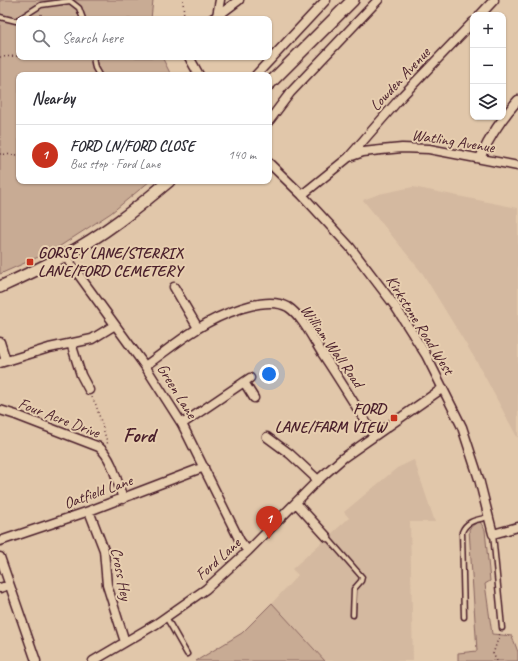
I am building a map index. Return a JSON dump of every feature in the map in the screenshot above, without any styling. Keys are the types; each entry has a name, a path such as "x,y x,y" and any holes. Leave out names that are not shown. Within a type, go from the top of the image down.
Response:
{"main road":[{"path":"272,81 353,0"},
{"path":"0,287 64,256 113,225 165,184"}],"street":[{"path":"215,16 220,0"},
{"path":"216,16 239,0"},
{"path":"272,58 326,0"},
{"path":"272,117 290,93 378,0"},
{"path":"483,12 494,0"},
{"name":"Lowden Avenue","path":"349,157 403,95 470,25"},
{"path":"191,60 197,72"},
{"path":"259,72 270,60"},
{"path":"480,158 487,142 496,128 518,100"},
{"name":"Watling Avenue","path":"302,195 349,157 363,152 402,148 429,149 518,166"},
{"name":"Kirkstone Road West","path":"272,166 302,195 350,247 395,306 426,355 462,427 479,479 493,534"},
{"name":"Green Lane","path":"64,256 145,366 182,424 240,540 248,551"},
{"path":"174,287 198,328"},
{"name":"William Wall Road","path":"145,366 198,328 227,314 250,305 266,302 288,307 304,325 374,435"},
{"path":"0,342 3,362 49,348 92,339 114,325"},
{"path":"71,343 81,375 90,390"},
{"path":"182,424 247,380 254,398"},
{"name":"Ford Lane","path":"92,661 166,617 206,589 248,551 318,480 343,458 443,388"},
{"name":"Four Acre Drive","path":"0,410 99,447 105,453 123,499"},
{"path":"267,437 290,454 318,480"},
{"name":"Oatfield Lane","path":"0,541 89,512 204,467"},
{"path":"296,503 327,537"},
{"name":"Cross Hey","path":"89,512 104,550 107,585 125,642"},
{"path":"493,534 518,527"},
{"path":"0,557 36,661"},
{"path":"0,588 9,585"}],"lane":[{"path":"23,16 41,5 71,1 79,8 82,16"},
{"path":"0,17 16,20"},
{"path":"94,60 97,72"},
{"path":"464,617 462,532 464,526 468,522 488,518"},
{"path":"493,534 502,628"},
{"path":"327,537 362,577 361,581 354,589 353,615"},
{"path":"166,617 186,654"}],"path":[{"path":"183,0 184,16"},
{"path":"0,57 16,56"},
{"path":"0,154 16,155"},
{"path":"90,390 109,448 105,453"},
{"path":"497,661 493,654 502,628"}],"shaded area":[{"path":"0,0 153,0 151,16 16,16 16,60 164,60 170,72 16,72 16,184 146,184 111,213 54,250 0,274"},
{"path":"413,187 518,208 518,437 477,362 423,274 363,200 379,194"},
{"path":"414,460 435,522 410,522 413,661 325,661 272,603 298,575 292,569 349,518 344,512 397,468"},
{"path":"479,520 485,530 490,581 485,584 492,634 512,636 518,652 518,661 458,661 458,653 477,651 469,529"},
{"path":"272,603 325,661 196,661 242,633"}],"place":[{"name":"GORSEY LANE/STERRIX LANE/FORD CEMETERY","path":"30,262"},
{"name":"FORD LANE/FARM VIEW","path":"394,418"},
{"name":"FORD LN/FORD CLOSE","path":"269,539"}],"district":[{"name":"Ford","path":"139,435"}]}
